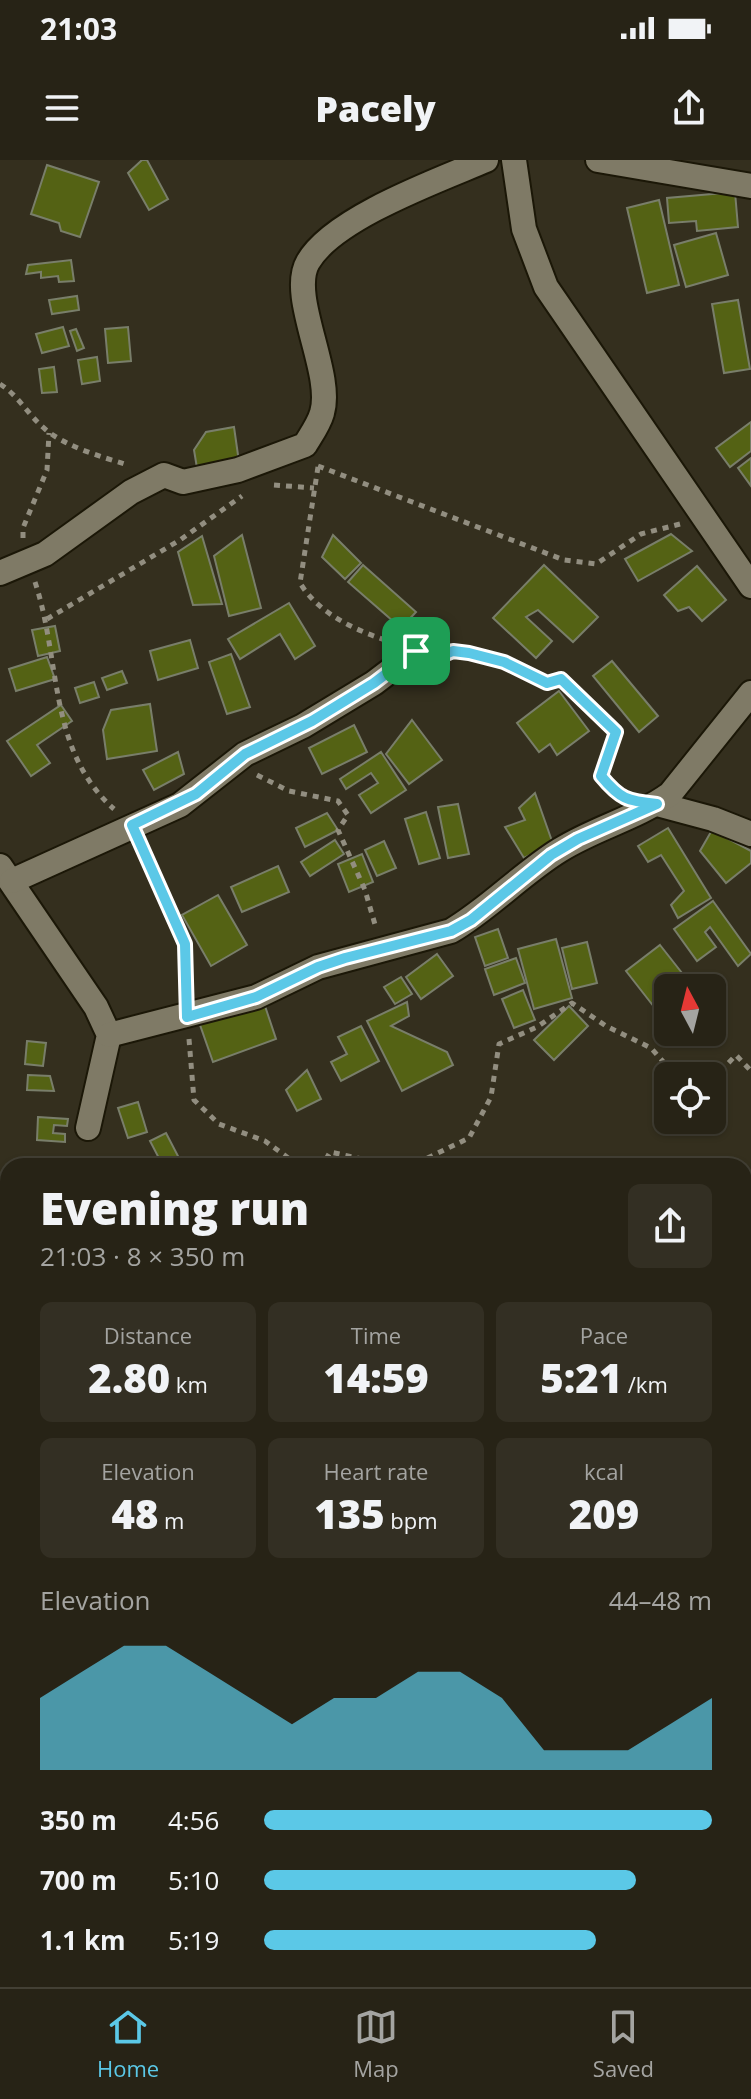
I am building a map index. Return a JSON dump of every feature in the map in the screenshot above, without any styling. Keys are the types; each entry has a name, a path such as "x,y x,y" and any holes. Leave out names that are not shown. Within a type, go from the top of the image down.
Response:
{"street":[{"path":"0,573 45,554 131,492 164,475 183,482 238,470 305,445 323,410 322,377 303,286 306,264 321,245 350,223 486,160"},
{"path":"514,160 524,229 546,287 751,586"},
{"path":"598,160 751,186"},
{"path":"88,1128 109,1035 96,1007 6,874 132,825 196,794 230,765 374,683 416,651"},
{"path":"109,1035 256,997 318,967 451,931 471,920 551,855 578,839 657,804 670,794 751,693"},
{"path":"657,804 751,834"}],"path":[{"path":"0,384 21,401 49,433 110,459 164,475"},
{"path":"49,433 47,470 23,528 26,562 47,619 55,679 77,764 105,801 132,825 185,944 194,1100 219,1124 265,1141 288,1158"},
{"path":"278,456 318,465 564,560 596,564 641,534 684,523 709,524"},
{"path":"318,465 300,575 300,583 308,595 331,616 436,658 460,651 504,662 547,683 561,679 616,732 601,776 616,794 630,801 657,804"},
{"path":"261,486 285,484 314,488"},
{"path":"47,619 180,540 246,494"},
{"path":"230,765 266,778 289,791 338,801 348,815 338,830 365,890 382,948"},
{"path":"427,1158 469,1138 491,1097 499,1044 537,1027 572,1003 606,1026 651,1048 664,1062"},
{"path":"726,1065 736,1055 751,1071"},
{"path":"327,1158 330,1152 358,1158"}],"building":[{"path":"142,160 147,160 168,199 149,210 128,173"},
{"path":"47,165 99,182 80,237 61,231 59,223 31,214"},
{"path":"735,192 738,227 697,231 696,221 669,223 667,198"},
{"path":"659,200 679,285 647,293 627,208"},
{"path":"716,233 728,275 686,287 674,245"},
{"path":"71,260 74,281 59,282 58,276 41,278 41,272 26,274 28,265"},
{"path":"77,296 79,310 52,314 49,300"},
{"path":"738,300 750,369 724,373 712,304"},
{"path":"63,327 69,346 42,353 36,334"},
{"path":"128,327 131,361 108,363 105,329"},
{"path":"76,329 84,348 77,351 70,331"},
{"path":"97,357 100,381 82,384 78,360"},
{"path":"54,367 57,392 42,393 39,369"},
{"path":"751,422 751,451 730,467 716,448"},
{"path":"234,427 239,462 197,468 194,450 206,432"},
{"path":"751,458 751,486 738,468"},
{"path":"671,534 692,551 638,581 625,559"},
{"path":"242,535 261,608 229,616 214,556"},
{"path":"333,535 361,563 345,579 322,557"},
{"path":"202,536 222,604 193,605 178,552"},
{"path":"363,565 416,612 401,628 348,582"},
{"path":"544,565 598,617 573,642 538,610 526,617 552,641 536,658 493,618"},
{"path":"697,566 726,600 702,621 689,607 678,611 664,595"},
{"path":"289,603 315,646 295,659 280,634 240,659 228,639"},
{"path":"55,626 60,651 38,656 32,630"},
{"path":"190,640 198,668 158,680 150,651"},
{"path":"231,654 250,707 227,714 209,662"},
{"path":"47,657 55,679 16,691 9,669"},
{"path":"612,661 658,716 639,732 593,676"},
{"path":"122,671 127,683 107,690 102,678"},
{"path":"94,682 99,697 80,703 75,688"},
{"path":"559,691 589,731 557,755 550,744 539,752 517,723"},
{"path":"150,704 157,751 107,759 103,730 111,710"},
{"path":"61,705 72,721 37,745 50,763 31,776 7,741"},
{"path":"412,720 442,760 409,784 386,754"},
{"path":"354,725 367,752 322,774 309,748"},
{"path":"178,752 184,774 154,790 143,770"},
{"path":"381,752 406,790 371,813 359,795 378,783 371,773 346,789 340,779"},
{"path":"535,793 553,844 524,858 505,827 525,820 519,808"},
{"path":"458,804 469,854 448,858 438,807"},
{"path":"426,812 440,858 419,864 405,819"},
{"path":"327,813 338,830 305,847 296,828"},
{"path":"668,828 711,898 678,918 671,905 684,891 661,855 648,862 638,846"},
{"path":"712,830 751,851 751,863 726,883 700,851"},
{"path":"335,840 344,854 310,876 301,862"},
{"path":"384,841 396,868 377,876 365,850"},
{"path":"362,854 373,882 349,892 338,864"},
{"path":"278,866 289,892 242,912 231,887"},
{"path":"218,895 247,945 211,966 182,915"},
{"path":"713,901 751,954 738,966 710,927 705,932 716,947 697,961 674,929"},
{"path":"498,929 508,958 485,966 475,937"},
{"path":"556,939 572,998 534,1009 518,949"},
{"path":"587,942 597,983 572,989 562,948"},
{"path":"660,945 682,973 654,974 654,1007 626,971"},
{"path":"437,954 453,976 421,999 406,977"},
{"path":"516,958 525,983 494,995 485,969"},
{"path":"401,977 412,994 395,1004 384,987"},
{"path":"523,990 535,1020 514,1028 502,999"},
{"path":"263,1000 276,1039 213,1062 199,1022"},
{"path":"407,1002 409,1016 391,1026 447,1052 453,1065 402,1091 367,1021"},
{"path":"569,1006 588,1026 554,1060 534,1040"},
{"path":"361,1026 379,1061 341,1081 331,1062 347,1054 338,1037"},
{"path":"27,1041 46,1043 43,1066 25,1064"},
{"path":"307,1070 321,1099 297,1111 286,1090"},
{"path":"28,1075 50,1076 54,1091 27,1090"},
{"path":"138,1102 147,1132 128,1138 118,1108"},
{"path":"38,1117 68,1119 67,1126 54,1125 53,1133 65,1134 65,1142 37,1140"},
{"path":"166,1133 179,1158 159,1158 150,1141"}],"route":[{"path":"416,651 436,658 460,651 504,662 547,683 561,679 616,732 601,776 616,794 630,801 657,804 578,839 551,855 471,920 451,931 345,958 318,967 256,997 187,1017 185,944 172,908 132,825 180,805 245,754 312,721 374,683 416,651"}]}
